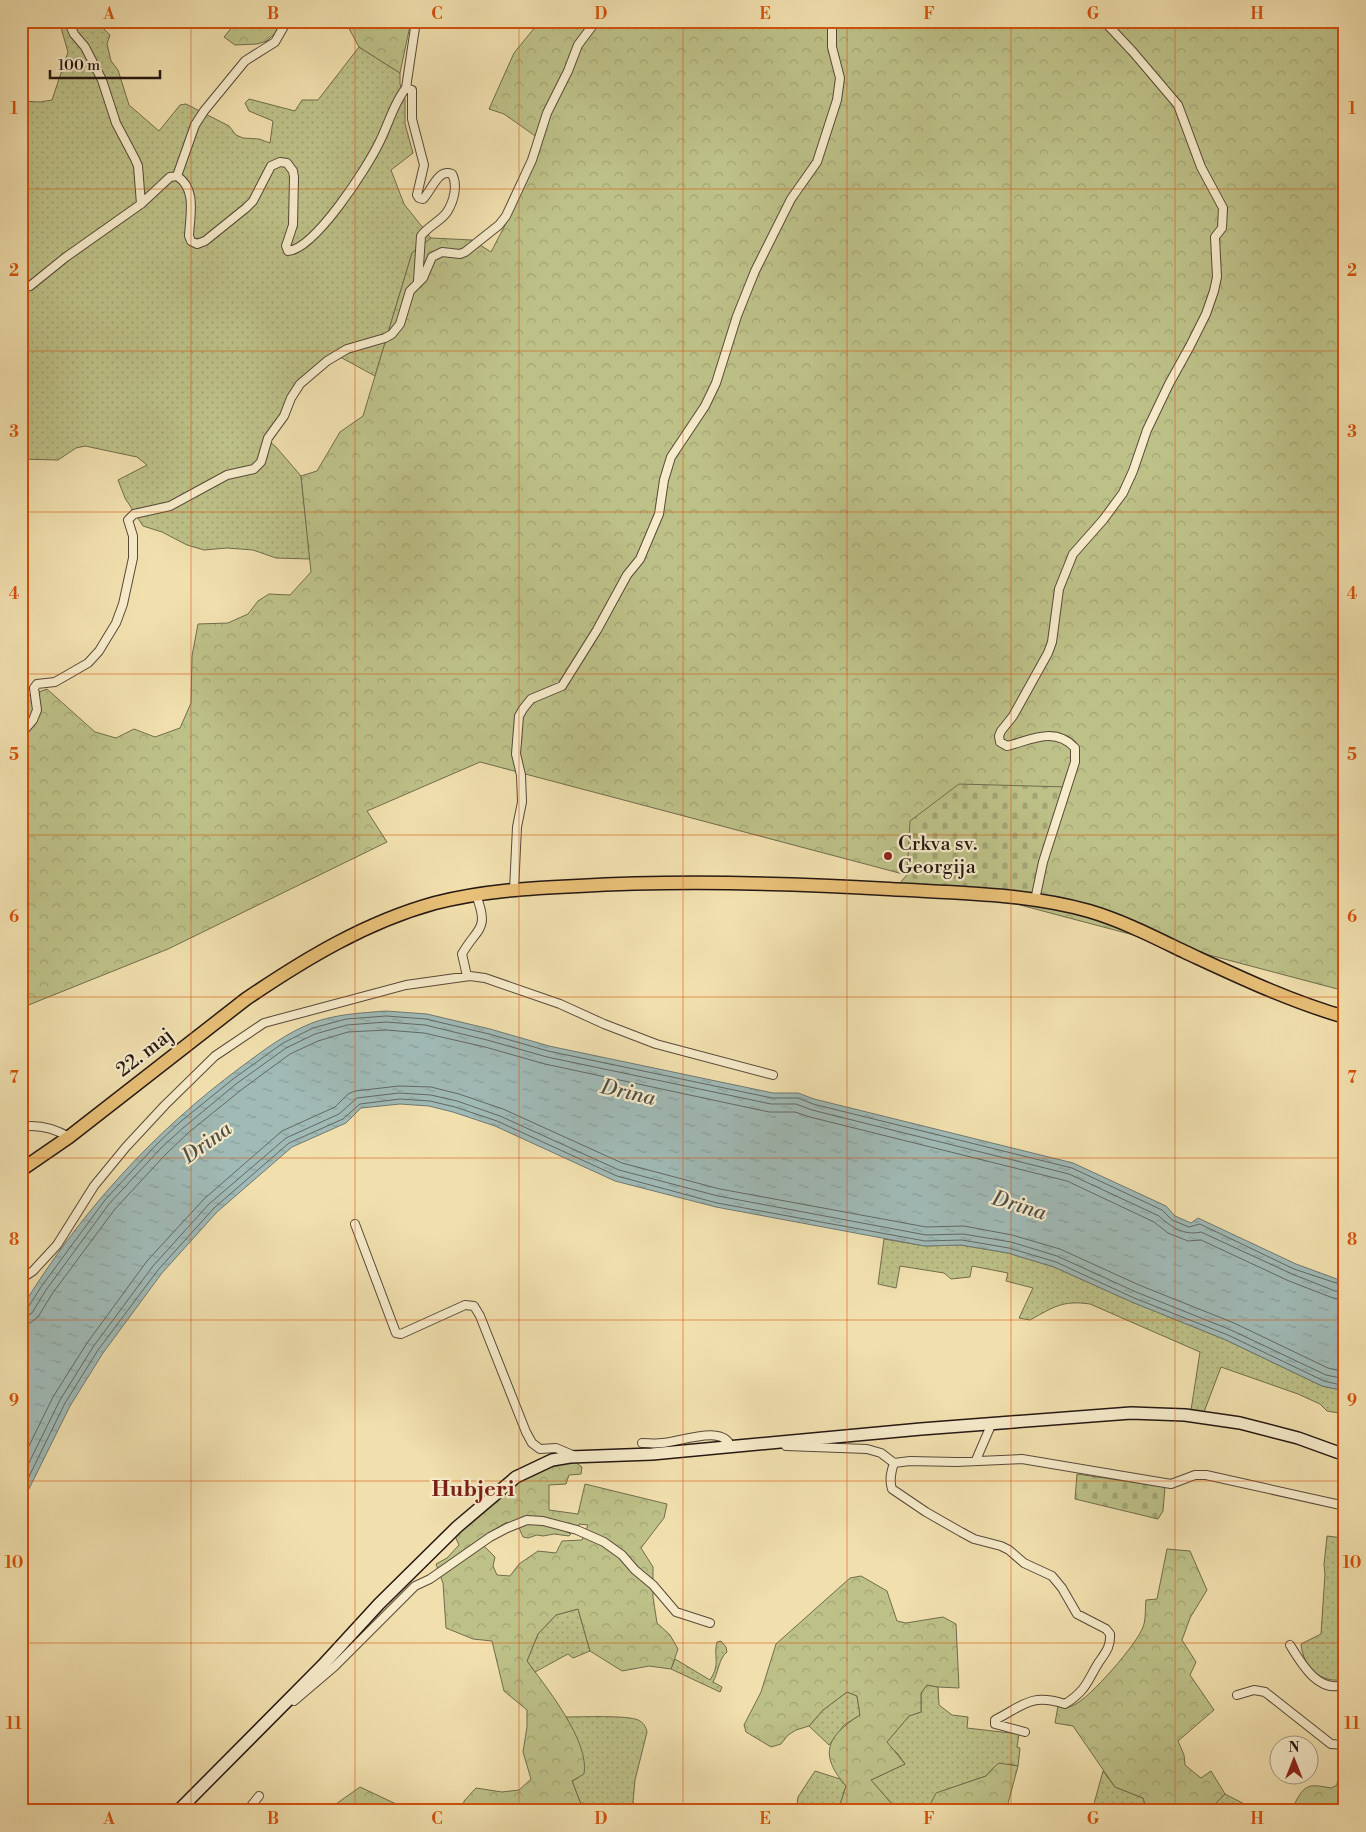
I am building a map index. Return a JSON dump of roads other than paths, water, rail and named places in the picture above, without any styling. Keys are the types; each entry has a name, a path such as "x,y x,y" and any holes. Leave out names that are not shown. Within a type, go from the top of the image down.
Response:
{"main road":[{"name":"22. maj","path":"21,1170 69,1138 246,999 310,957 363,929 418,908 476,895 514,890 645,882 729,882 964,893 1036,900 1077,908 1124,924 1289,999 1345,1017"}],"street":[{"path":"68,21 74,34 86,47 102,80 116,123 138,166 141,204"},
{"path":"177,176 194,125 246,61 275,42 287,21"},
{"path":"21,288 30,286 66,257 141,204 170,177 177,176 183,180 191,194 189,236 197,244 205,241 253,201 271,166 280,162 287,163 293,171 294,177 293,225 286,246 288,251 295,250 304,245 361,175 379,145 398,100 406,88 416,21"},
{"path":"21,734 33,720 37,710 34,688 37,684 55,682 88,663 99,652 116,623 123,604 134,547 129,517 134,514 170,506 227,475 254,469 258,465 268,438 284,416 291,398 300,384 327,361 348,349 385,338 392,334 400,324 410,291 423,278 435,255 442,252 460,254 465,252 499,225 506,216 532,160 547,113 568,71 578,45 596,21"},
{"path":"514,890 517,827 522,802 521,774 516,754 519,716 522,709 531,699 562,686 597,630 627,575 640,559 659,514 664,480 671,456 705,406 716,383 737,316 755,271 791,199 817,162 836,100 840,78 832,47 832,21"},
{"path":"1036,900 1043,862 1074,762 1075,748 1065,738 1055,736 1007,746 1000,742 999,736 1001,730 1013,716 1048,653 1052,642 1060,589 1073,554 1098,526 1123,493 1133,471 1147,430 1206,314 1217,277 1215,237 1222,228 1224,220 1224,208 1201,167 1178,105 1104,21"},
{"path":"406,88 412,90 412,119 424,165 417,195 423,199 441,174 445,172 452,174 455,186 454,196 447,212 424,231 421,236 418,281"},
{"path":"467,976 462,954 482,924 482,910 476,895"},
{"path":"21,1279 33,1271 57,1245 94,1186 126,1147 165,1105 215,1056 264,1023 406,985 467,976 485,978 560,1004 604,1024 656,1044 773,1075"},
{"path":"21,1127 29,1125 56,1130 69,1138"},
{"path":"355,1224 396,1333 403,1334 465,1305 474,1306 480,1316 529,1438 540,1449 560,1449 577,1457"},
{"path":"178,1811 269,1717 323,1665 379,1604 457,1527 516,1477 552,1460 730,1448 992,1423 1131,1413 1186,1415 1240,1423 1298,1438 1345,1455"},
{"path":"976,1460 992,1423"},
{"path":"642,1443 661,1443 699,1436 718,1435 726,1439 730,1448"},
{"path":"780,1442 785,1446 866,1449 881,1453 894,1462 1022,1459 1171,1484 1195,1475 1206,1475 1345,1506"},
{"path":"894,1462 890,1483 892,1489 926,1512 974,1539 1001,1546 1009,1550 1024,1563 1052,1576 1062,1588 1077,1614 1106,1628 1110,1634 1109,1647 1087,1686 1077,1697 1065,1704 1047,1700 1034,1700 995,1720 995,1724 1025,1732"},
{"path":"269,1717 281,1711 328,1672 415,1586 430,1578 490,1537 527,1520 543,1521 577,1530 604,1542 622,1555 635,1570 653,1585 676,1612 710,1623"},
{"path":"1290,1645 1307,1670 1319,1681 1333,1687 1345,1684"},
{"path":"1237,1695 1254,1690 1265,1692 1331,1744 1345,1746"},
{"path":"247,1811 259,1796"}],"water":[{"name":"Drina","path":"386,1011 427,1014 549,1046 773,1093 798,1093 814,1099 1073,1163 1166,1206 1175,1216 1191,1223 1198,1218 1296,1264 1345,1282 1345,1391 1322,1386 1226,1340 1132,1302 1054,1267 1008,1253 961,1245 925,1246 716,1207 615,1181 495,1126 453,1112 429,1106 400,1104 361,1108 346,1123 292,1147 217,1212 162,1273 103,1353 70,1406 21,1505 21,1309 67,1241 92,1208 148,1147 209,1092 258,1054 284,1037 312,1023 339,1016"}],"place":[{"name":"Crkva sv. Georgija","path":"888,856"}],"district":[{"name":"Hubjeri","path":"473,1489"}]}
